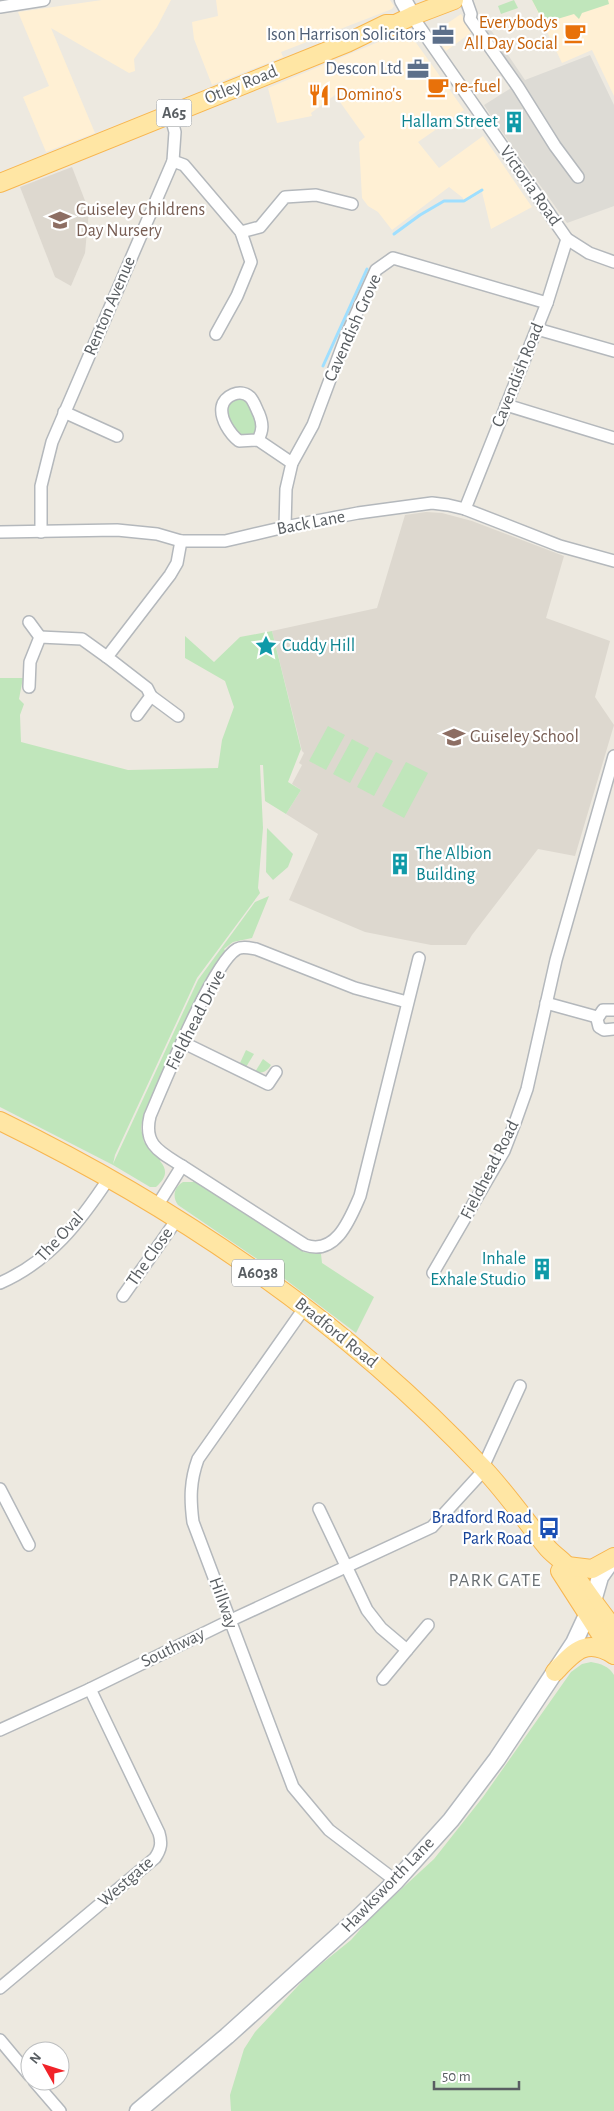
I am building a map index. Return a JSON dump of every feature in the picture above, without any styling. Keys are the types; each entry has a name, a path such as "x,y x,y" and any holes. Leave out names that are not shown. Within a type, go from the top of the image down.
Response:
{"main road":[{"name":"Otley Road","path":"0,183 371,32 388,28 392,24 412,16 429,4 454,0"},
{"name":"Bradford Road","path":"0,1121 109,1178 178,1218 305,1307 360,1351 428,1413 484,1468 551,1553 567,1566 590,1608"},
{"name":"Bradford Road","path":"551,1553 556,1566 590,1608"},
{"path":"567,1566 592,1569 614,1557"},
{"name":"A6038","path":"590,1608 614,1631"},
{"name":"A6038","path":"590,1608 614,1655"},
{"path":"555,1672 578,1649 602,1647 614,1655"}],"street":[{"path":"0,7 44,0"},
{"path":"403,0 412,16"},
{"path":"466,0 471,14 470,18 518,87 554,146 578,177"},
{"path":"471,14 478,18 516,74"},
{"name":"Victoria Road","path":"412,16 568,239 589,253 614,262"},
{"name":"Renton Avenue","path":"41,532 43,474 52,442 173,161 175,132 170,114"},
{"path":"173,161 184,165 241,232 251,262 238,296 216,334"},
{"path":"241,232 260,227 285,197 316,195 352,204"},
{"name":"Cavendish Road","path":"466,510 547,303 568,239"},
{"name":"Cavendish Grove","path":"285,527 286,489 292,463 313,425 347,334 376,270 393,258 547,303"},
{"path":"537,329 614,351"},
{"path":"506,405 614,438"},
{"path":"64,412 117,436"},
{"path":"258,440 292,463"},
{"name":"Back Lane","path":"0,532 117,530 157,534 181,541 225,541 285,527 420,504 448,505 560,546 614,561"},
{"path":"107,657 170,575 177,563 181,541"},
{"path":"29,622 40,637"},
{"path":"40,637 82,639 147,688 151,696 178,716"},
{"path":"29,687 30,662 40,637"},
{"path":"137,715 151,696"},
{"name":"Fieldhead Road","path":"433,1273 504,1151 527,1089 556,960 614,756"},
{"name":"Fieldhead Drive","path":"407,1002 355,988 256,950 246,947 237,949 229,957 207,990 182,1042 150,1116 147,1129 150,1141 159,1151 305,1245 318,1248 332,1242 351,1217 360,1196 419,958"},
{"path":"546,1003 598,1017"},
{"path":"614,1010 603,1010 598,1017 598,1023 601,1028 608,1031 614,1029"},
{"path":"182,1042 268,1084 276,1072"},
{"path":"157,1206 182,1166"},
{"name":"The Oval","path":"0,1283 32,1267 49,1254 100,1193 109,1178"},
{"name":"The Close","path":"123,1296 178,1218"},
{"name":"Hillway","path":"305,1307 198,1460 192,1476 190,1500 193,1522 293,1787 328,1830 396,1881"},
{"name":"Southway","path":"0,1730 432,1527 484,1468 520,1386"},
{"path":"0,1489 29,1545"},
{"path":"320,1509 346,1566 375,1622 407,1650"},
{"name":"Hawksworth Lane","path":"138,2111 227,2036 360,1916 396,1881 451,1820 497,1759 578,1637 600,1577 614,1557"},
{"path":"383,1679 428,1625"},
{"name":"Westgate","path":"0,1988 155,1858 159,1852 161,1845 159,1833 90,1689"},
{"path":"0,2040 20,2064"},
{"path":"43,2091 60,2111"}],"shaded area":[{"path":"102,0 171,0 157,27 134,59 135,71 129,73 51,28 95,133 46,152 23,97 49,86 18,12"},
{"path":"216,0 390,0 394,6 392,9 281,52 283,57 212,85 194,39 192,22 218,16"},
{"path":"532,0 614,0 614,96 592,50 562,63"},
{"path":"461,14 472,32 446,51 433,33"},
{"path":"480,14 525,80 590,55 614,105 614,206 567,223 495,122 484,105 511,88 513,76 477,23"},
{"path":"407,30 464,110 418,142 439,168 483,136 532,207 491,229 482,192 464,203 463,198 449,187 392,230 378,212 368,206 362,198 359,142 365,137 335,95 311,113 312,116 277,123 268,88"},
{"name":"Guiseley Childrens Day Nursery","path":"72,167 89,211 85,253 71,286 55,277 20,187"},
{"name":"Guiseley School","path":"426,512 442,513 472,521 564,556 546,618 610,641 595,697 614,725 575,856 538,849 466,945 431,945 365,932 289,900 318,834 286,814 301,790 292,784 302,765 299,763 304,753 272,631 377,608 405,515"}],"green space":[{"path":"514,0 518,8 501,14 498,6"},
{"path":"532,0 608,0 609,4 582,13 579,19 574,14 544,23"},
{"path":"234,399 244,400 252,409 258,426 254,437 243,437 232,424 228,408"},
{"path":"272,631 301,749 288,782 301,790 286,814 265,801 263,765 260,765 263,828 258,888 260,893 197,978 115,1155 113,1164 198,980 255,902 269,896 252,938 233,942 224,949 226,952 178,1040 144,1113 141,1128 144,1142 161,1159 160,1161 165,1172 164,1178 156,1187 150,1187 113,1165 0,1107 0,678 23,678 19,699 24,704 20,715 21,742 128,770 218,768 222,740 234,707 225,681 185,658 185,636 214,662 240,637"},
{"path":"328,726 345,735 326,770 309,761"},
{"path":"352,739 369,748 350,783 333,774"},
{"path":"376,752 393,761 374,796 357,787"},
{"path":"406,762 428,773 404,818 382,806"},
{"path":"267,828 293,854 288,867 273,880 266,872"},
{"path":"246,1050 254,1054 246,1067 240,1063"},
{"path":"263,1059 271,1065 264,1072 255,1072"},
{"path":"195,1179 304,1249 303,1252 321,1254 322,1263 374,1297 356,1333 269,1267 178,1205 175,1196 176,1189 183,1182 193,1182"},
{"path":"591,1662 610,1669 614,1675 614,2111 231,2111 230,2095 244,2049 255,2032 310,1973 351,1940 372,1916 434,1859 483,1797 571,1672 582,1664"}],"waterway":[{"path":"394,234 420,215 444,201 464,201 482,190"},
{"path":"323,366 367,269"}],"place":[{"name":"Everybodys All Day Social","path":"575,33"},
{"name":"Ison Harrison Solicitors","path":"443,35"},
{"name":"Descon Ltd","path":"418,69"},
{"name":"re-fuel","path":"438,87"},
{"name":"Domino's","path":"319,95"},
{"name":"Hallam Street","path":"514,122"},
{"name":"Guiseley Childrens Day Nursery","path":"60,220"},
{"name":"Cuddy Hill","path":"266,646"},
{"name":"Guiseley School","path":"454,737"},
{"name":"The Albion Building","path":"400,864"},
{"name":"Inhale Exhale Studio","path":"542,1269"},
{"name":"Bradford Road Park Road","path":"549,1528"}],"district":[{"name":"PARK GATE","path":"495,1580"}]}
